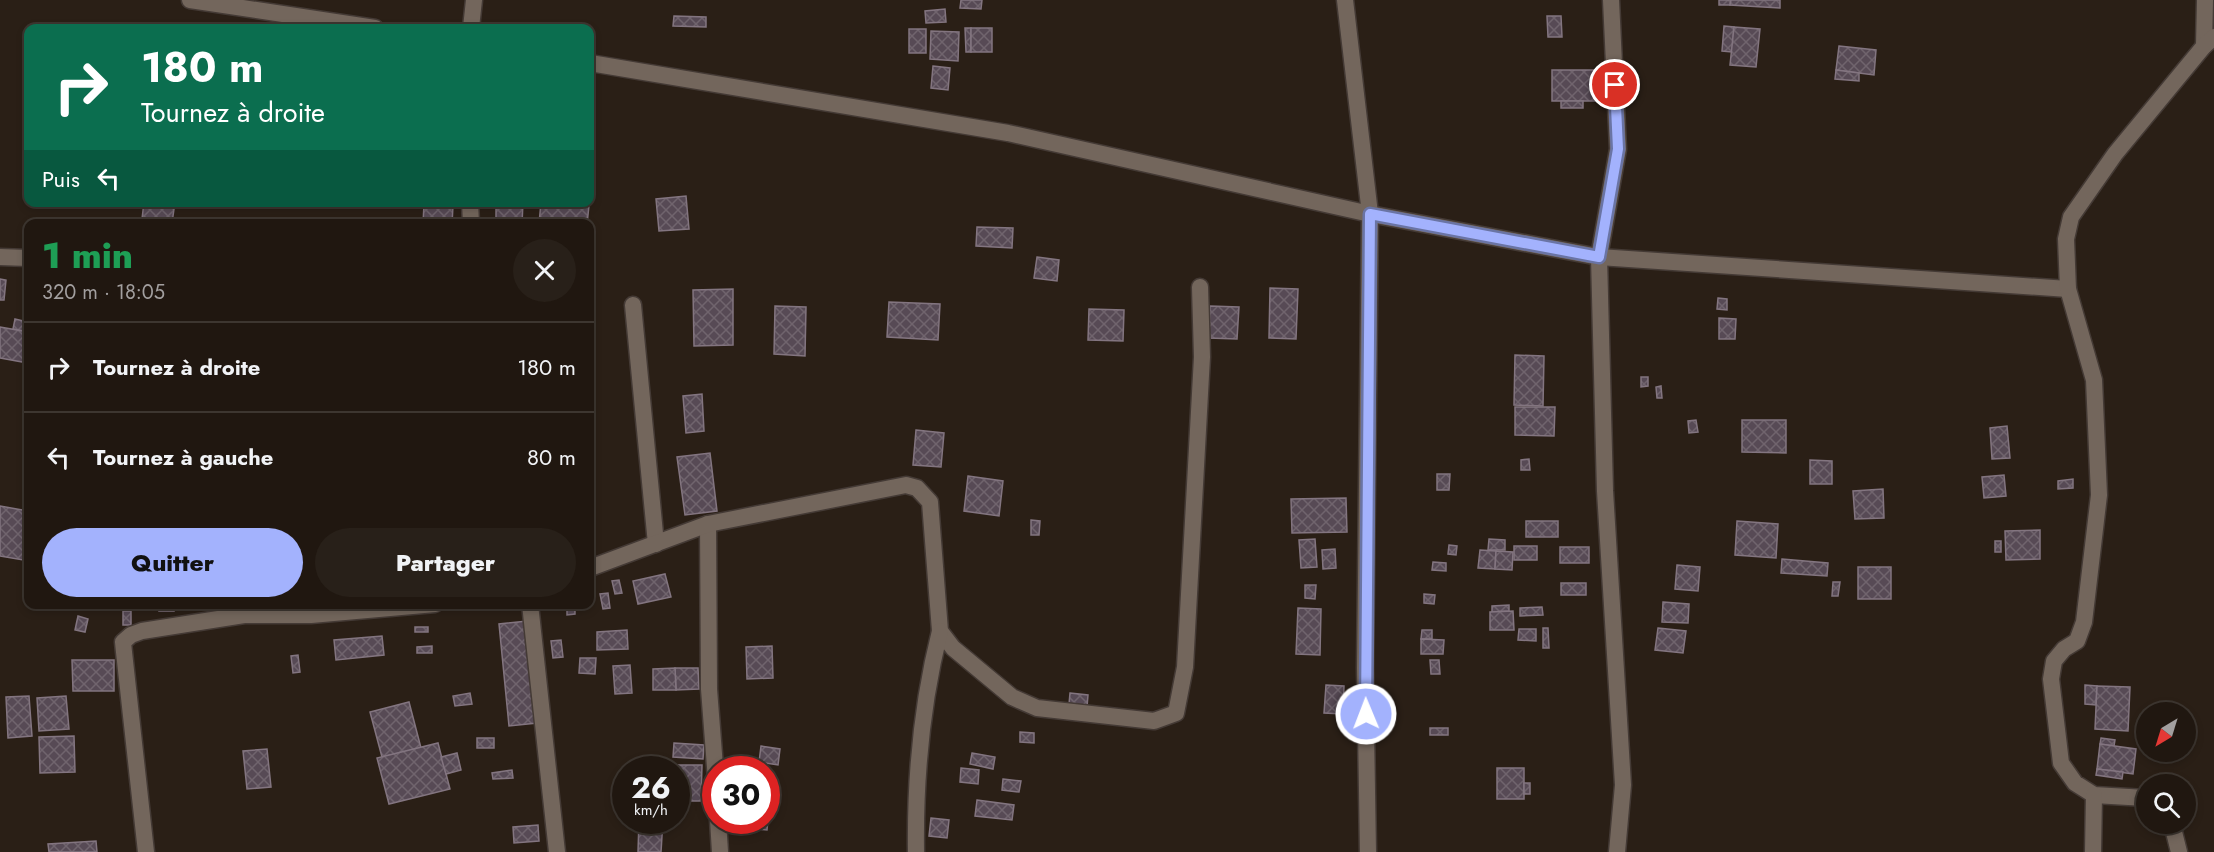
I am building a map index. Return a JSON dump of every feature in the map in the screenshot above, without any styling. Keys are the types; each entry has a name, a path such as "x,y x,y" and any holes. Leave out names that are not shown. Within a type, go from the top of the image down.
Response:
{"street":[{"path":"190,0 349,24"},
{"path":"471,24 474,0"},
{"path":"1345,0 1370,214 1365,668 1368,852"},
{"path":"1611,0 1618,149 1599,257 1605,491 1623,785 1617,852"},
{"path":"2136,797 2094,795 2075,783 2061,763 2051,680 2054,662 2064,649 2077,641 2084,622 2099,495 2094,380 2068,290 2066,239 2071,217 2115,154 2209,42 2205,0"},
{"path":"594,64 1008,134 1370,214 1599,257 2068,290"},
{"path":"0,257 24,258"},
{"path":"940,631 953,648 1012,697 1037,708 1154,721 1176,713 1186,655 1202,357 1200,287"},
{"path":"633,306 656,544"},
{"path":"594,567 708,524 906,485 917,488 930,502 940,631 930,668 915,810 916,852"},
{"path":"708,524 709,689 714,756"},
{"path":"146,852 123,642 131,635 142,631 244,615 332,609"},
{"path":"531,609 557,852"},
{"path":"2093,852 2094,795"},
{"path":"719,834 720,852"},
{"path":"2174,834 2179,852"}],"building":[{"path":"961,0 982,0 981,9 960,8"},
{"path":"1719,0 1731,0 1730,5 1719,5"},
{"path":"1731,0 1780,0 1780,8 1730,5"},
{"path":"945,9 946,22 926,23 925,11"},
{"path":"674,16 706,17 706,27 673,26"},
{"path":"1547,16 1561,16 1562,37 1548,37"},
{"path":"1724,26 1734,27 1732,52 1722,51"},
{"path":"1734,27 1760,29 1756,67 1730,65"},
{"path":"965,28 971,28 971,52 966,52"},
{"path":"971,28 992,28 992,52 971,52"},
{"path":"909,29 926,29 926,53 909,53"},
{"path":"931,31 959,32 958,61 930,59"},
{"path":"1839,46 1876,50 1874,75 1836,70"},
{"path":"933,66 950,68 948,90 931,88"},
{"path":"1552,70 1597,70 1597,101 1552,101"},
{"path":"1836,70 1859,73 1859,81 1835,79"},
{"path":"1561,101 1583,101 1583,108 1561,108"},
{"path":"686,196 689,229 659,231 656,199"},
{"path":"143,207 174,207 173,219 142,219"},
{"path":"424,207 453,207 452,219 423,219"},
{"path":"496,207 523,207 522,219 496,219"},
{"path":"541,207 589,207 587,219 539,219"},
{"path":"977,227 1013,228 1012,248 976,246"},
{"path":"1037,257 1059,260 1057,281 1034,278"},
{"path":"0,279 6,280 4,300 0,300"},
{"path":"1270,288 1298,289 1296,339 1269,338"},
{"path":"733,289 733,345 694,346 693,290"},
{"path":"1718,298 1727,299 1727,310 1717,309"},
{"path":"889,302 940,304 938,340 887,337"},
{"path":"775,306 806,307 805,356 774,354"},
{"path":"1210,306 1239,307 1237,339 1209,338"},
{"path":"1089,309 1124,310 1123,341 1088,340"},
{"path":"1719,318 1736,319 1735,339 1719,339"},
{"path":"15,319 24,321 24,331 13,329"},
{"path":"0,327 24,331 24,362 0,358"},
{"path":"1515,355 1544,356 1543,406 1514,405"},
{"path":"1641,377 1648,377 1648,386 1641,387"},
{"path":"1661,386 1662,398 1657,398 1656,387"},
{"path":"702,394 704,431 686,433 683,396"},
{"path":"1515,407 1555,407 1554,436 1515,435"},
{"path":"1696,420 1698,432 1689,433 1688,421"},
{"path":"1742,420 1786,420 1786,453 1742,452"},
{"path":"2007,426 2010,458 1992,459 1990,428"},
{"path":"916,430 944,433 941,467 913,465"},
{"path":"710,453 717,511 685,515 677,457"},
{"path":"1529,459 1530,470 1521,470 1521,460"},
{"path":"1810,460 1832,461 1832,484 1810,484"},
{"path":"1437,474 1450,474 1449,490 1437,490"},
{"path":"2004,475 2006,496 1984,498 1982,477"},
{"path":"968,476 1003,481 999,516 964,511"},
{"path":"2073,479 2073,488 2058,489 2058,481"},
{"path":"1883,489 1884,518 1855,519 1853,491"},
{"path":"1346,498 1347,532 1292,533 1291,499"},
{"path":"0,506 24,510 23,560 0,556"},
{"path":"1031,520 1040,521 1039,535 1031,535"},
{"path":"1526,521 1558,521 1558,537 1526,537"},
{"path":"1737,521 1778,524 1776,558 1735,555"},
{"path":"2040,530 2040,559 2006,560 2005,531"},
{"path":"1315,539 1317,567 1301,568 1299,540"},
{"path":"1489,539 1505,540 1505,550 1488,550"},
{"path":"1995,541 2001,541 2001,552 1995,552"},
{"path":"1449,545 1457,546 1456,555 1448,554"},
{"path":"1514,546 1537,546 1537,560 1514,560"},
{"path":"1560,547 1589,547 1589,563 1560,563"},
{"path":"1335,549 1336,568 1323,569 1322,550"},
{"path":"1480,550 1496,551 1495,569 1478,568"},
{"path":"1496,551 1513,552 1512,570 1495,569"},
{"path":"1782,559 1828,563 1827,576 1781,573"},
{"path":"1433,562 1446,563 1446,571 1432,570"},
{"path":"1677,565 1700,567 1698,591 1675,589"},
{"path":"1858,567 1891,567 1891,599 1858,599"},
{"path":"665,574 671,597 638,604 633,581"},
{"path":"619,580 622,593 615,594 612,581"},
{"path":"1833,582 1840,582 1838,596 1832,596"},
{"path":"1561,583 1586,583 1586,595 1561,595"},
{"path":"1305,585 1316,585 1315,599 1305,598"},
{"path":"608,593 610,608 603,609 600,594"},
{"path":"1424,594 1435,595 1434,604 1424,603"},
{"path":"1663,602 1689,604 1688,623 1662,622"},
{"path":"1509,605 1509,611 1492,612 1492,606"},
{"path":"1542,607 1543,615 1520,616 1520,608"},
{"path":"1298,608 1321,609 1320,655 1296,654"},
{"path":"159,609 174,609 174,611 159,611"},
{"path":"567,609 575,609 575,614 567,615"},
{"path":"123,611 131,611 131,625 123,625"},
{"path":"1513,611 1514,630 1490,630 1490,612"},
{"path":"78,616 88,619 85,632 75,630"},
{"path":"527,621 537,723 509,726 499,624"},
{"path":"415,627 428,627 428,632 415,632"},
{"path":"1543,628 1548,628 1549,648 1543,648"},
{"path":"1658,628 1686,631 1683,653 1655,650"},
{"path":"1519,629 1536,629 1536,641 1518,640"},
{"path":"627,630 628,649 597,650 597,632"},
{"path":"1422,630 1432,630 1432,639 1421,639"},
{"path":"382,636 384,655 336,660 334,640"},
{"path":"1421,639 1444,640 1443,654 1421,654"},
{"path":"561,640 563,657 553,658 551,641"},
{"path":"432,646 432,653 417,653 417,647"},
{"path":"772,646 773,678 747,679 746,647"},
{"path":"298,655 300,672 293,673 291,656"},
{"path":"580,658 596,658 595,674 579,673"},
{"path":"72,660 114,660 114,691 73,691"},
{"path":"1430,660 1439,660 1440,674 1431,674"},
{"path":"630,665 632,693 615,694 613,666"},
{"path":"675,668 698,668 699,689 676,690"},
{"path":"675,668 676,690 653,690 653,669"},
{"path":"1326,685 1344,686 1343,714 1324,713"},
{"path":"2085,685 2097,686 2096,705 2085,704"},
{"path":"2097,686 2130,687 2128,731 2095,729"},
{"path":"470,693 472,704 455,706 453,696"},
{"path":"1070,693 1088,695 1087,707 1069,704"},
{"path":"29,696 32,736 8,738 6,697"},
{"path":"66,696 69,729 39,731 37,698"},
{"path":"409,702 421,748 382,757 370,712"},
{"path":"1430,728 1448,728 1448,735 1430,735"},
{"path":"1020,732 1034,733 1034,743 1020,742"},
{"path":"74,736 75,772 40,773 39,737"},
{"path":"477,738 494,738 494,748 477,748"},
{"path":"2101,738 2115,740 2114,746 2100,744"},
{"path":"438,743 450,789 389,804 377,758"},
{"path":"674,743 704,745 702,759 673,756"},
{"path":"2100,744 2136,749 2133,774 2097,769"},
{"path":"761,746 780,749 779,756 760,756"},
{"path":"267,749 271,787 247,789 243,751"},
{"path":"457,753 461,770 446,774 441,757"},
{"path":"972,753 995,757 993,769 970,764"},
{"path":"690,765 702,765 701,801 690,801"},
{"path":"961,768 979,770 978,784 960,782"},
{"path":"1497,768 1524,768 1524,799 1497,799"},
{"path":"2097,769 2123,772 2122,779 2096,775"},
{"path":"512,770 513,778 493,779 492,773"},
{"path":"1003,779 1021,781 1019,792 1002,790"},
{"path":"1524,783 1530,783 1530,794 1524,794"},
{"path":"977,800 1014,805 1012,820 975,816"},
{"path":"931,818 949,820 947,838 929,836"},
{"path":"538,825 539,841 514,843 513,827"},
{"path":"639,834 662,834 661,852 638,852"},
{"path":"96,841 97,852 49,852 48,844"}],"route":[{"path":"1366,714 1370,214 1599,257 1618,149 1615,85"}]}
